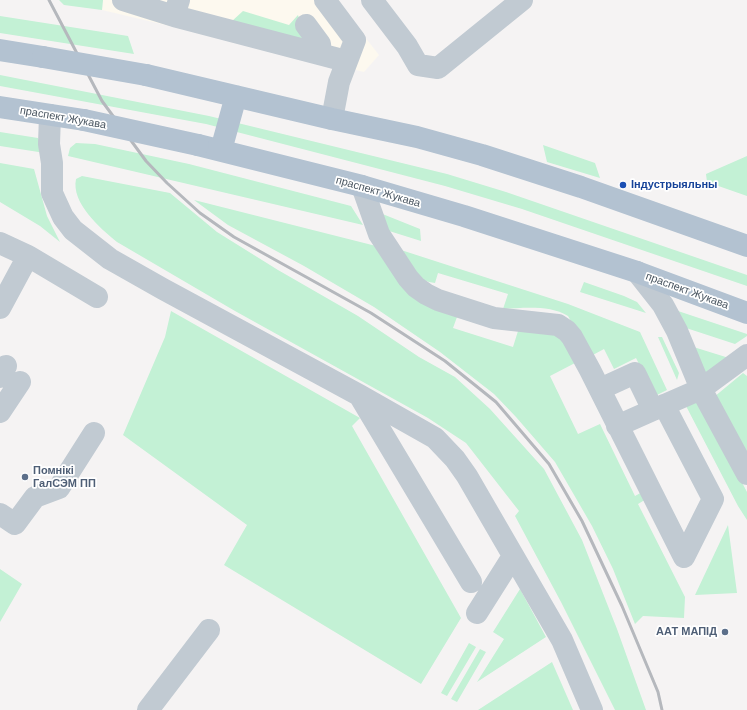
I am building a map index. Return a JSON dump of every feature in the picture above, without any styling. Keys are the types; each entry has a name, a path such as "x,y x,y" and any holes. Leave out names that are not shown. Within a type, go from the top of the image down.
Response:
{"main road":[{"path":"0,50 146,75 332,119 417,137 482,155 582,188 747,246"},
{"path":"221,150 236,96"},
{"name":"праспект Жукава","path":"0,107 84,120 221,150 362,186 464,216 637,272 747,313"}],"lane":[{"path":"123,0 177,8 346,61"},
{"path":"325,0 355,40 339,82 332,119"},
{"path":"372,0 407,46 418,65 438,68 522,0"},
{"path":"306,25 320,44 321,54"},
{"path":"50,115 49,144 52,163 52,193 63,217 73,230 110,259 435,438 455,459 467,476 562,640 592,710"},
{"path":"362,186 379,234 408,278 416,287 438,300 494,318 558,325 567,331 572,337 600,389 617,426 684,557 713,499 635,373 600,389"},
{"path":"0,244 28,256 96,297"},
{"path":"0,308 28,256"},
{"path":"637,272 663,305 677,331 701,389 747,474"},
{"path":"617,426 701,389 747,355"},
{"path":"0,412 9,375"},
{"path":"359,395 471,582"},
{"path":"0,514 15,524 35,497 59,488 94,433"},
{"path":"477,613 513,556"},
{"path":"148,710 209,630"}],"shaded area":[{"path":"103,0 336,0 379,55 364,72 102,10"}],"green space":[{"path":"59,0 103,0 102,10 64,5"},
{"path":"243,11 289,25 298,15 304,34 303,42 231,22"},
{"path":"0,16 128,36 134,54 0,33"},
{"path":"0,75 209,116 447,174 506,192 747,275 747,286 522,209 445,186 206,124 0,86"},
{"path":"0,132 38,138 45,153 0,146"},
{"path":"76,143 95,144 189,164 351,206 363,225 68,156 70,148"},
{"path":"543,145 595,163 600,178 547,162"},
{"path":"747,156 747,196 707,182 706,174"},
{"path":"0,163 34,169 47,216 60,242 40,226 0,202"},
{"path":"82,176 170,193 217,232 278,270 358,316 419,357 455,377 490,409 544,469 582,540 617,629 646,710 615,710 561,602 515,516 519,511 466,443 428,418 235,311 117,242 95,222 82,206 76,188 76,179"},
{"path":"194,200 376,246 457,317 453,328 513,347 518,331 553,327 574,357 575,363 550,376 578,434 600,424 635,496 644,491 648,498 638,504 685,597 684,618 643,616 635,624 613,569 592,526 555,462 494,394 440,352 374,307 304,266 228,225"},
{"path":"380,213 420,229 421,241 386,230"},
{"path":"401,250 568,304 640,332 667,390 655,396 636,358 614,369 604,349 591,356 568,316 561,312 528,308 503,309 508,294 438,273 435,283 429,282 419,278"},
{"path":"584,282 637,302 646,313 580,292"},
{"path":"672,309 747,334 747,336 735,344 680,326"},
{"path":"171,311 360,418 352,426 461,618 421,684 224,565 247,525 123,435 165,337"},
{"path":"658,337 662,337 679,373 677,380"},
{"path":"687,345 729,358 705,378"},
{"path":"743,373 747,376 747,454 714,397"},
{"path":"698,400 747,492 747,520 738,506 686,406"},
{"path":"728,525 737,593 695,595"},
{"path":"0,569 22,584 0,622"},
{"path":"520,589 546,637 477,682 504,639 493,632"},
{"path":"469,643 476,647 447,696 441,693"},
{"path":"480,649 486,652 457,702 451,699"},
{"path":"552,662 573,710 478,710"}],"railway":[{"path":"49,0 102,101 146,161 167,183 200,213 234,237 371,313 445,361 496,402 549,464 582,521 622,606 658,692 662,710"}],"place":[{"name":"Індустрыяльны","path":"623,185"},
{"name":"Помнікі ГалСЭМ ПП","path":"25,477"},
{"name":"ААТ МАПІД","path":"725,632"}]}
